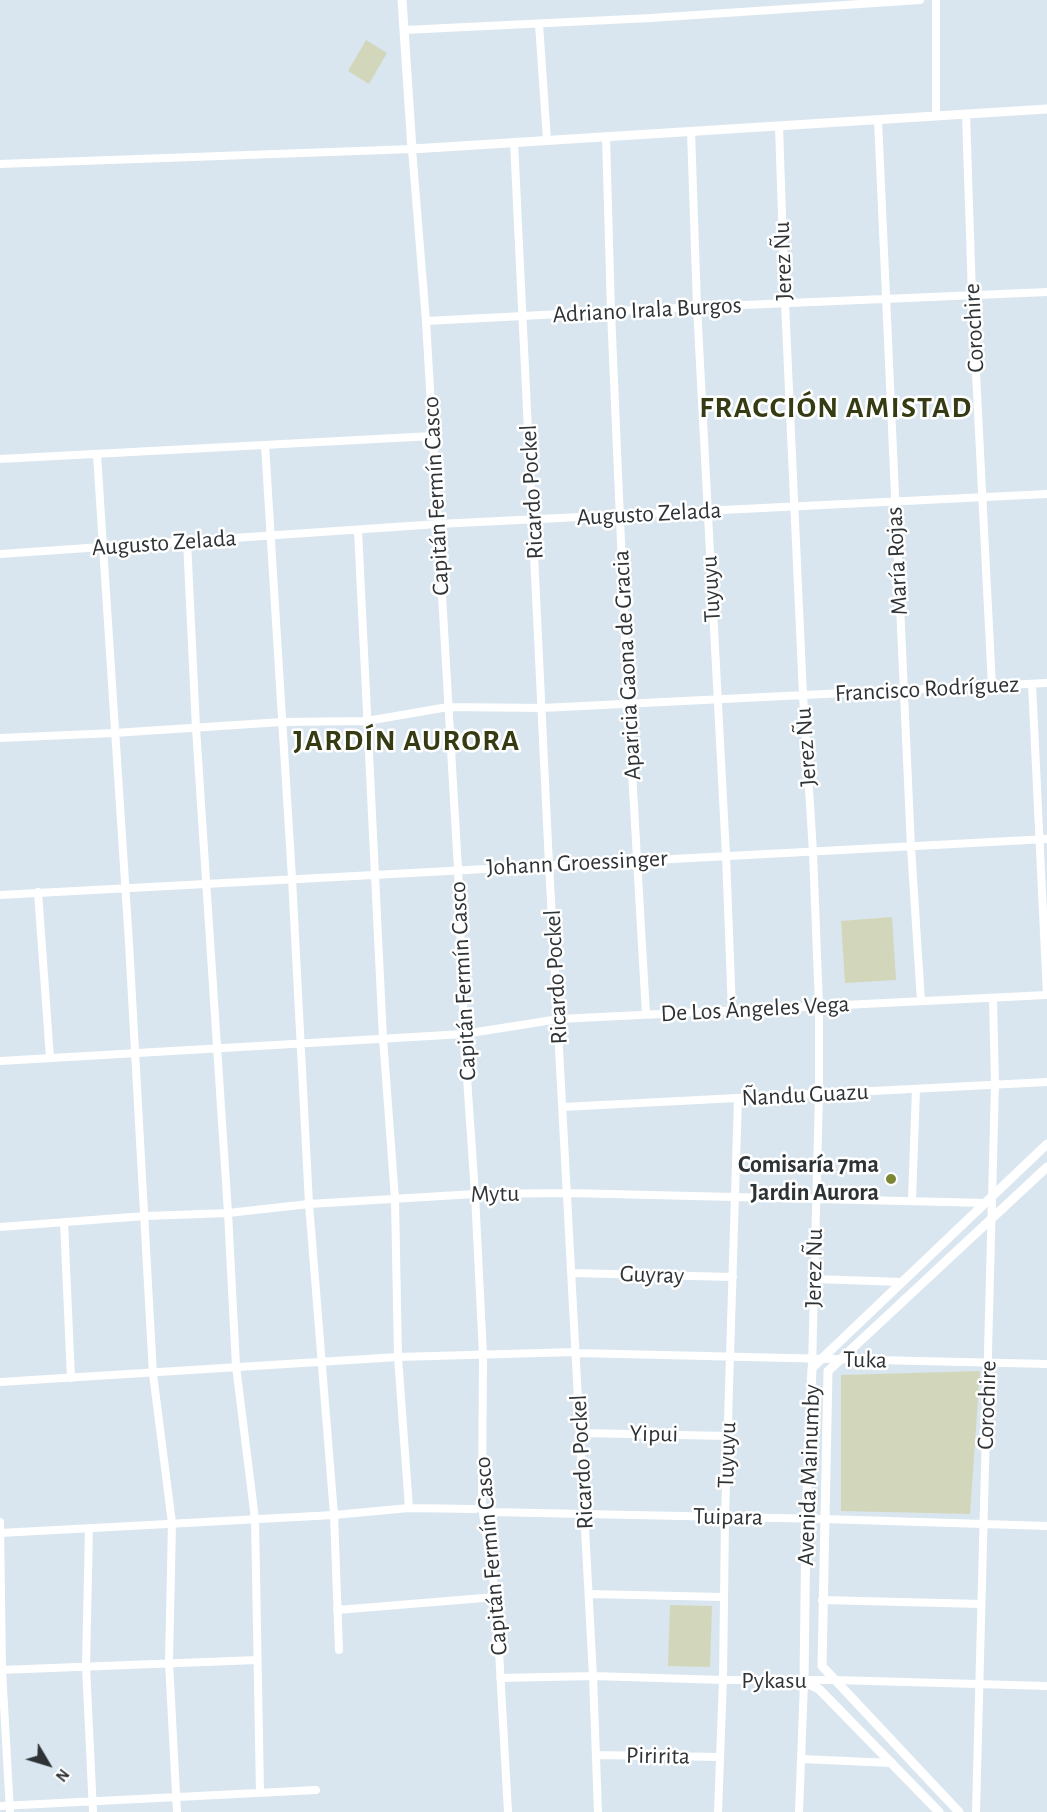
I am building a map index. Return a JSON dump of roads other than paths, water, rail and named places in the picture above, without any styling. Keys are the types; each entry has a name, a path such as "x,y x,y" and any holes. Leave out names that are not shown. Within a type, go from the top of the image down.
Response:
{"street":[{"path":"402,0 412,149"},
{"path":"404,30 920,0"},
{"path":"936,0 936,116"},
{"path":"538,24 546,140"},
{"path":"0,164 412,149 1047,110"},
{"name":"Corochire","path":"966,114 972,295 992,686"},
{"name":"María Rojas","path":"878,120 903,690 921,1001"},
{"name":"Jerez Ñu","path":"779,126 785,303 819,1006 814,1279 815,1362"},
{"name":"Tuyuyu","path":"691,131 697,307 732,1011"},
{"name":"Aparicia Gaona de Gracia","path":"606,136 611,312 628,703 646,1014"},
{"name":"Ricardo Pockel","path":"514,142 549,864 589,1594 598,1812"},
{"name":"Capitán Fermín Casco","path":"412,149 433,436 458,869 464,1034 475,1194 483,1354 482,1507 496,1597 508,1812"},
{"name":"Adriano Irala Burgos","path":"426,321 1047,292"},
{"path":"0,459 433,436"},
{"path":"265,445 292,878 309,1204 333,1515 339,1650"},
{"path":"97,455 153,1374 172,1523 169,1662 177,1812"},
{"name":"Augusto Zelada","path":"0,554 438,524 1047,494"},
{"path":"358,530 383,1038 395,1199 398,1357 409,1508"},
{"path":"188,541 196,728 218,1049 236,1366 255,1518 260,1793"},
{"name":"Francisco Rodríguez","path":"0,738 282,722 367,721 448,707 542,708 1047,683"},
{"path":"1032,684 1043,839 1047,995"},
{"name":"Johann Groessinger","path":"0,895 1043,839"},
{"path":"38,892 50,1058"},
{"name":"De Los Ángeles Vega","path":"0,1061 464,1034 559,1018 1047,995"},
{"name":"Corochire","path":"976,1812 988,1363 991,1221 989,1201 995,1084 993,998"},
{"name":"Ñandu Guazu","path":"563,1107 1047,1082"},
{"path":"912,1201 916,1089"},
{"name":"Tuyuyu","path":"718,1812 738,1098"},
{"name":"Avenida Mainumby","path":"804,1682 806,1518 815,1362 989,1201 1047,1144"},
{"name":"Avenida Mainumby","path":"959,1812 822,1666 828,1371 1047,1167"},
{"name":"Mytu","path":"0,1227 145,1216 228,1213 309,1204 475,1194 567,1193 989,1201"},
{"path":"64,1222 71,1378"},
{"name":"Guyray","path":"572,1273 733,1277"},
{"path":"814,1279 902,1282"},
{"name":"Tuka","path":"0,1382 398,1357 576,1352 731,1356 815,1362 841,1360 1047,1364"},
{"name":"Yipui","path":"580,1433 728,1436"},
{"name":"Tuipara","path":"1,1533 333,1515 409,1508 475,1509 482,1507 489,1512 806,1518 1047,1526"},
{"path":"0,1522 1,1670 10,1809"},
{"path":"89,1528 86,1666 93,1812"},
{"path":"589,1594 723,1597"},
{"path":"337,1610 496,1597"},
{"path":"822,1600 981,1604"},
{"path":"1,1670 257,1660"},
{"name":"Pykasu","path":"500,1678 593,1676 1047,1686"},
{"path":"799,1812 804,1682 819,1689 939,1812"},
{"name":"Piririta","path":"596,1755 720,1757"},
{"path":"801,1759 892,1763"},
{"path":"0,1806 10,1809 93,1801 316,1790"}],"place":[{"name":"Comisaría 7ma Jardin Aurora","path":"891,1179"}],"district":[{"name":"FRACCIÓN AMISTAD","path":"836,408"},
{"name":"JARDÍN AURORA","path":"407,741"}]}
